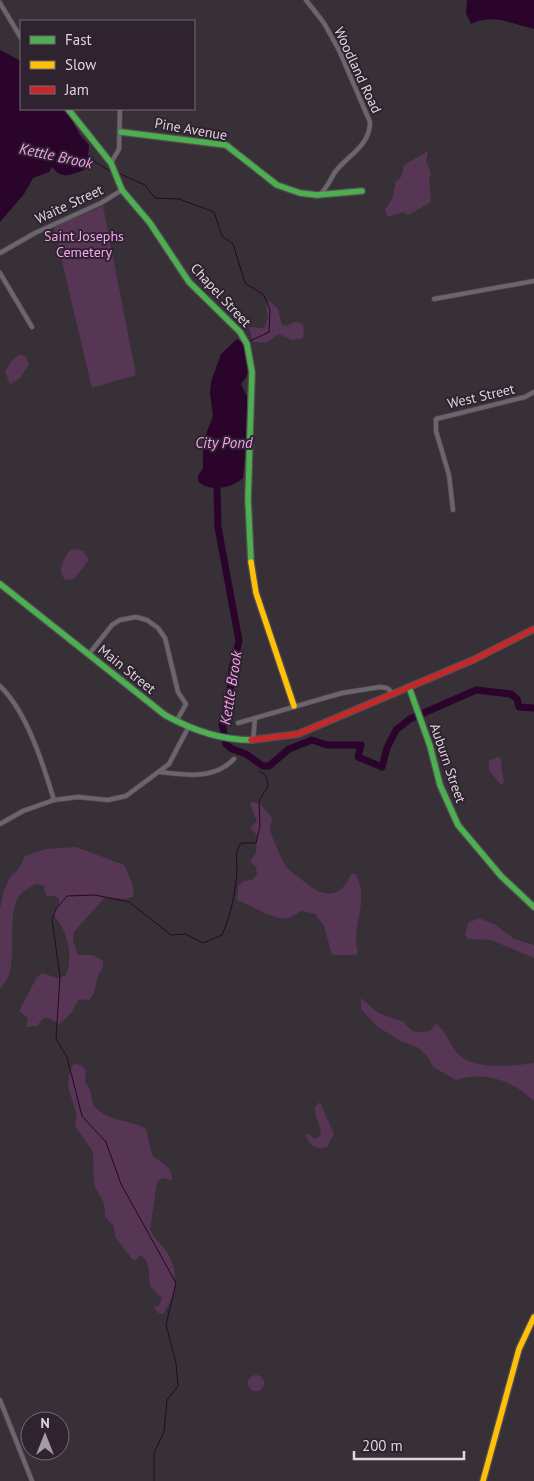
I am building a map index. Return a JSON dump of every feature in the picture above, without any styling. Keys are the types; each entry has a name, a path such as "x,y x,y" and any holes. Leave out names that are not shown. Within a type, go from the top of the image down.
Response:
{"main road":[{"name":"Chapel Street","path":"69,110 95,146 111,163 122,190 150,223 189,282 236,328 247,344 252,372 248,499 250,559 256,593 294,706"},
{"name":"Pine Avenue","path":"121,132 226,145 277,185 317,195 362,191"},
{"name":"Main Street","path":"2,588 176,722 188,728 222,738 253,741 298,734 491,652 534,630"},
{"name":"Auburn Street","path":"409,687 440,785 458,824 501,876 534,907"},
{"path":"483,1481 519,1349 534,1317"}],"street":[{"name":"Woodland Road","path":"306,0 324,23 339,50 370,122 370,130 363,144 339,167 324,190 317,195"},
{"path":"0,3 20,36"},
{"path":"111,163 119,148 121,132 120,110"},
{"name":"Waite Street","path":"0,253 35,233 101,203 122,190"},
{"path":"0,273 32,327"},
{"path":"434,299 534,281"},
{"name":"West Street","path":"453,510 449,475 436,431 436,419 525,397 534,392"},
{"path":"89,654 112,625 120,620 136,617 152,623 164,638 178,692 186,704 185,709 176,722"},
{"path":"238,723 342,693 387,688 394,694"},
{"path":"1,689 12,698 37,751 54,800"},
{"path":"373,689 385,697"},
{"path":"253,741 255,718"},
{"path":"0,824 23,811 54,800 74,797 104,800 119,799 132,793 160,772 172,760 188,728"},
{"path":"160,772 196,775 211,773 226,767 234,759"},
{"path":"172,760 173,774"},
{"path":"0,1400 32,1481"}],"green space":[{"path":"428,151 426,161 431,173 429,180 431,202 408,215 404,212 388,217 385,210 392,199 396,181 402,176 404,165"},
{"name":"Saint Josephs Cemetery","path":"103,206 136,375 92,388 54,227"},
{"path":"270,301 278,309 282,325 287,326 294,322 301,323 304,328 303,338 292,340 279,334 266,343 253,342 249,327 264,328 268,319 266,303"},
{"path":"20,354 26,357 29,365 19,379 10,384 5,372 12,360"},
{"path":"70,550 83,551 89,560 74,579 65,580 61,568"},
{"path":"497,757 502,759 501,767 504,782 501,785 489,770 489,761"},
{"path":"253,802 260,804 272,818 271,832 285,865 314,889 328,894 335,893 341,889 351,874 355,873 361,894 356,933 358,953 355,955 332,955 324,926 315,914 302,911 290,917 276,917 237,900 238,886 244,881 252,880 257,874 256,867 250,861 256,853 257,835 250,828 257,821 250,804"},
{"path":"76,847 124,865 133,885 133,897 124,899 105,897 73,933 73,941 78,955 92,955 103,960 91,998 88,1001 84,999 78,1000 72,1012 59,1025 50,1018 45,1018 37,1026 26,1027 28,1018 19,1011 37,977 42,973 58,978 66,975 69,959 68,943 62,927 53,914 59,906 59,899 55,896 47,896 44,891 45,886 36,884 26,890 20,895 15,904 10,969 7,980 0,989 0,909 3,893 10,877 19,869 25,856 46,849"},
{"path":"479,918 496,925 514,939 534,945 534,958 491,940 468,939 465,935 468,923"},
{"path":"361,998 378,1013 404,1022 415,1031 430,1031 436,1024 459,1055 466,1060 495,1066 534,1063 534,1101 517,1088 498,1079 477,1076 456,1080 433,1067 428,1057 419,1048 401,1041 378,1027 361,1009"},
{"path":"74,1064 81,1065 86,1070 85,1082 90,1089 95,1107 106,1115 146,1129 152,1155 168,1168 172,1175 172,1180 162,1178 157,1182 150,1230 169,1256 175,1273 172,1298 163,1314 158,1313 154,1307 159,1306 162,1298 150,1286 146,1260 140,1255 136,1260 133,1260 115,1237 114,1226 105,1217 104,1203 94,1185 93,1152 75,1126 77,1116 68,1087 70,1069"},
{"path":"320,1102 334,1134 327,1147 317,1148 309,1142 306,1135 309,1134 315,1139 321,1135 315,1111 315,1107"},
{"path":"256,1375 262,1377 264,1383 262,1389 256,1391 250,1389 248,1383 250,1377"}],"water":[{"path":"467,0 534,0 534,29 495,19 487,19 471,24 466,13"},
{"path":"0,50 20,60 20,110 67,110 80,135 89,145 88,155 93,157 91,163 87,162 84,170 63,175 52,167 49,172 33,178 24,194 0,222"},
{"name":"City Pond","path":"237,339 243,343 248,368 247,376 241,384 248,398 249,413 243,478 227,487 208,487 198,481 198,476 203,468 203,442 213,416 210,393 211,382 221,354"}],"waterway":[{"name":"Kettle Brook","path":"92,160 110,171"},
{"name":"Kettle Brook","path":"118,173 145,185 155,198 179,199 214,212 222,236 233,244 245,283 264,295 270,310 269,332 250,341"},
{"name":"Kettle Brook","path":"217,488 218,527 239,641 232,669 229,703 222,723 226,744 232,749 246,754 263,766 269,766 289,749 312,740 327,745 361,745 358,757 382,767 387,748 396,730 410,719 476,690 511,694 517,699 519,707 534,708"},
{"path":"154,1481 154,1453 164,1432 167,1400 178,1386 176,1363 166,1325 176,1283 121,1184 106,1142 82,1116 67,1057 56,1039 60,976 52,920 56,909 67,896 95,895 129,902 171,935 185,934 203,943 222,935 234,894 237,851 241,843 256,843 260,826 259,801 268,786 266,776 260,771"}],"traffic: fast":[{"path":"69,110 111,163 122,190 150,223 189,282 240,332 247,344 252,372 248,499 251,562"},
{"path":"121,132 226,145 277,185 300,193 317,195 362,191"},
{"path":"0,584 165,715 206,733 240,740 251,740"},
{"path":"409,687 430,746 440,785 458,825 501,876 534,907"}],"traffic: slow":[{"path":"251,562 256,593 294,706"},
{"path":"483,1481 519,1349 534,1317"}],"traffic: jam":[{"path":"251,740 298,734 473,660 534,629"}]}
